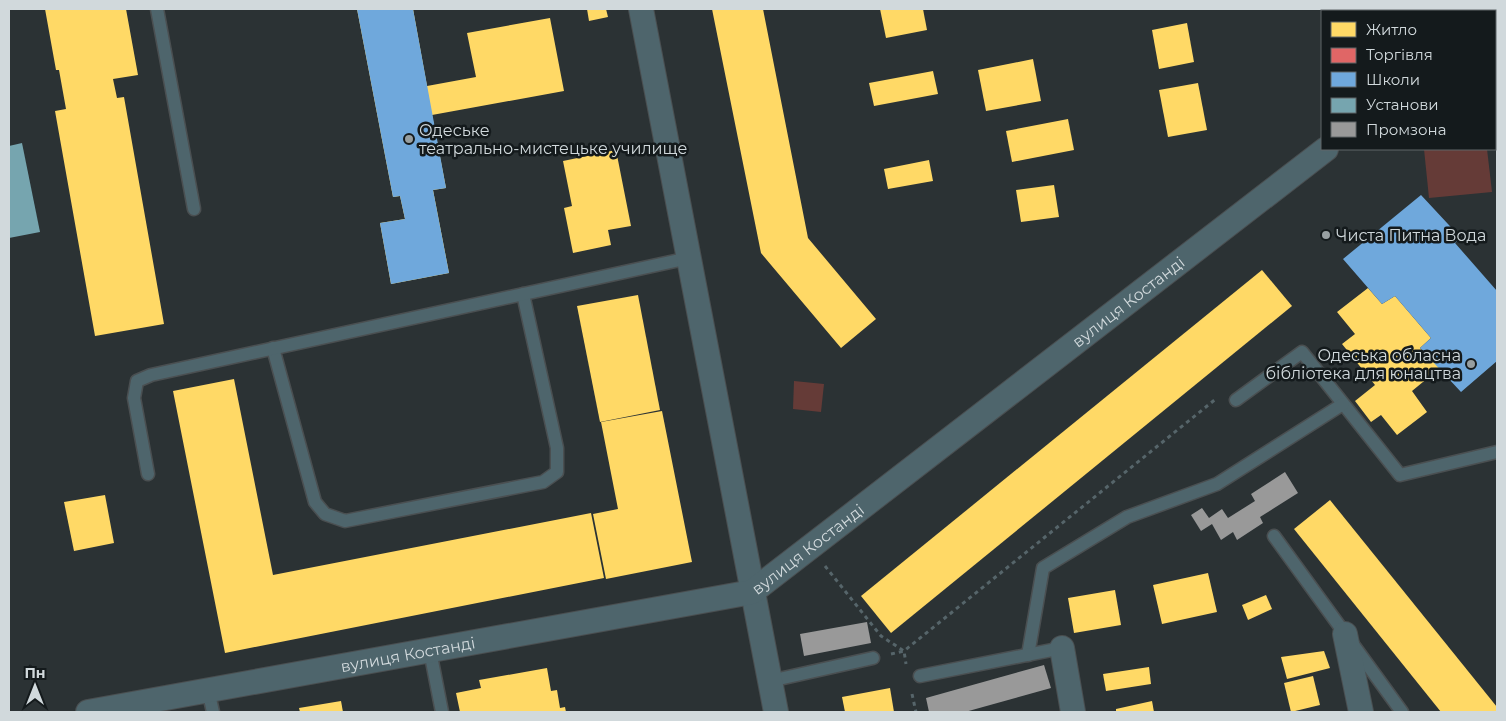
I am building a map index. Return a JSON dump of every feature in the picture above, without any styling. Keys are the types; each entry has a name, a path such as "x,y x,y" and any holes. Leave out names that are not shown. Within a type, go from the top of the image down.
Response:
{"street":[{"path":"641,9 776,712"},
{"name":"вулиця Костанді","path":"88,712 210,701 430,651 752,592 1325,150"},
{"path":"1345,634 1360,712"},
{"path":"1062,648 1073,712"}],"lane":[{"path":"157,9 194,210"},
{"path":"148,474 134,398 137,381 151,375 689,258"},
{"path":"273,348 315,502 325,514 345,521 543,482 557,472 557,448 523,294"},
{"path":"1236,400 1302,352 1400,475 1497,452"},
{"path":"1028,655 1043,568 1127,517 1217,484 1343,404"},
{"path":"1274,536 1402,712"},
{"path":"920,676 1062,648"},
{"path":"430,651 442,712"},
{"path":"770,681 874,658"}],"path":[{"path":"810,547 881,636 904,651 1228,389 1236,400"}],"shaded area":[{"path":"1424,150 1487,150 1492,192 1429,198"},
{"path":"794,381 824,384 821,412 793,409"}],"building: Житло":[{"path":"45,9 126,9 138,75 113,79 117,98 124,97 164,324 95,336 55,111 66,109 59,70 56,70"},
{"name":"Одеське театрально-мистецьке училище","path":"357,9 413,9 427,86 476,77 467,33 550,18 564,91 432,115 446,188 433,190 449,273 391,284 380,223 405,219 400,196 393,197"},
{"path":"587,9 606,9 608,17 589,21"},
{"path":"712,9 763,9 808,238 876,319 841,348 761,253"},
{"path":"880,9 923,9 927,30 886,38"},
{"path":"1187,23 1194,62 1159,69 1152,30"},
{"path":"1033,59 1041,101 986,111 978,70"},
{"path":"933,71 938,94 874,106 869,83"},
{"path":"1198,83 1207,130 1168,137 1159,90"},
{"path":"1068,119 1074,150 1012,162 1006,131"},
{"path":"616,150 631,226 608,230 611,245 573,253 564,208 572,206 563,161"},
{"path":"929,160 933,181 888,189 884,169"},
{"path":"1054,185 1059,217 1021,222 1016,190"},
{"path":"1262,270 1292,306 891,633 861,596"},
{"path":"1368,288 1382,304 1395,296 1431,338 1420,348 1440,368 1412,391 1427,412 1397,435 1381,415 1371,422 1355,401 1375,385 1342,344 1355,334 1337,312"},
{"path":"638,295 660,410 600,422 577,306"},
{"path":"234,379 273,575 591,513 604,578 225,653 173,391"},
{"path":"662,411 692,562 606,579 593,514 618,509 601,422"},
{"path":"105,495 114,543 74,551 64,502"},
{"path":"1330,500 1497,707 1497,712 1441,712 1294,529"},
{"path":"1208,573 1217,612 1162,624 1153,585"},
{"path":"1115,590 1121,625 1074,633 1068,598"},
{"path":"1266,595 1272,609 1248,620 1242,605"},
{"path":"1324,651 1330,668 1287,679 1281,657"},
{"path":"1149,667 1151,684 1106,691 1103,674"},
{"path":"547,668 551,691 557,690 560,708 565,707 566,712 460,712 456,693 481,688 479,680"},
{"path":"1313,676 1320,705 1291,712 1284,683"},
{"path":"890,688 894,712 845,712 842,697"},
{"path":"341,701 343,712 300,712 299,708"},
{"path":"1152,701 1154,712 1116,712 1116,709"}],"building: Торгівля":[{"path":"1353,9 1436,9 1436,10"}],"building: Школи":[{"name":"Одеське театрально-мистецьке училище","path":"357,9 413,9 446,188 433,190 449,273 391,284 380,223 405,219 400,196 393,197"},
{"path":"1421,195 1461,238 1455,243 1497,291 1497,361 1461,392 1420,348 1431,338 1395,296 1382,304 1343,259"}],"building: Установи":[{"path":"22,143 40,232 9,238 9,146"}],"building: Промзона":[{"path":"1285,472 1298,493 1260,517 1263,523 1237,540 1233,532 1221,540 1212,524 1201,531 1191,515 1202,508 1209,518 1222,509 1228,518 1255,501 1251,494"},
{"path":"867,622 871,643 804,656 800,634"},
{"path":"1044,665 1051,688 965,712 929,712 926,698"}],"place":[{"name":"Одеське театрально-мистецьке училище","path":"409,139"},
{"name":"Чиста Питна Вода","path":"1326,235"},
{"name":"Одеська обласна бібліотека для юнацтва","path":"1471,364"}]}
